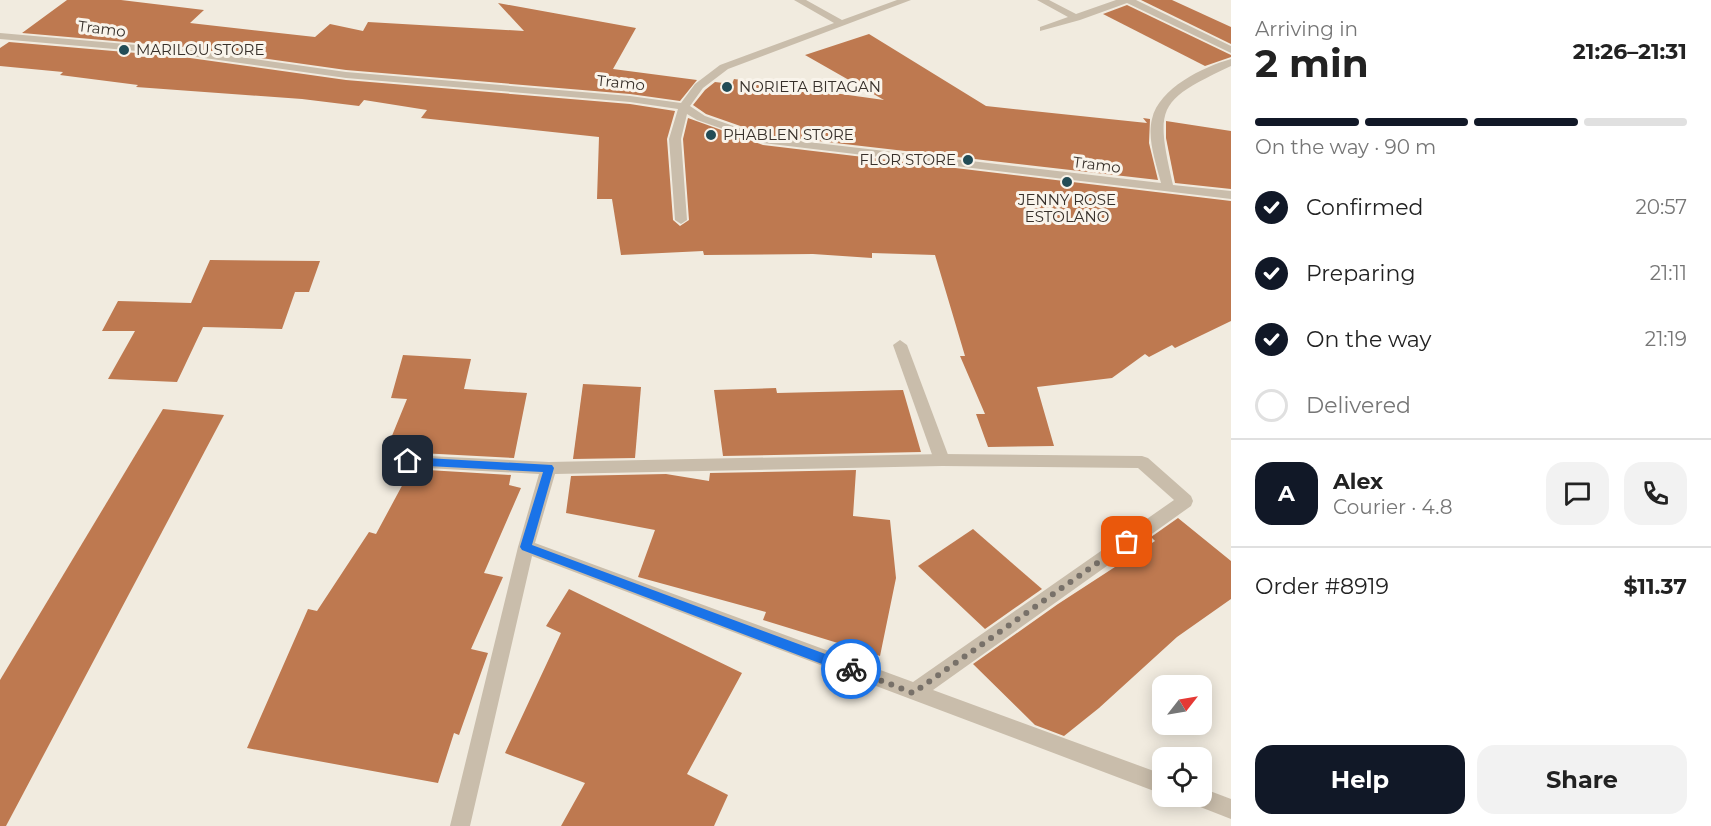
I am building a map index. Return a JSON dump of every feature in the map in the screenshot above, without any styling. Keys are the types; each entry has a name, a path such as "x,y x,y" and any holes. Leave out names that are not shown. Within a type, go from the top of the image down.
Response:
{"street":[{"path":"799,0 843,24"},
{"path":"681,220 675,139 684,107 699,86 724,67 906,0"},
{"path":"1042,0 1077,18"},
{"path":"1043,29 1127,0 1231,50"},
{"name":"Tramo","path":"0,36 67,40 204,55 346,75 603,96 684,107 701,118 763,140 1231,195"},
{"path":"1168,189 1158,134 1160,112 1169,99 1189,82 1231,62"},
{"path":"900,345 942,460"},
{"path":"408,461 549,468 942,460 1142,462 1185,501 913,693"},
{"path":"460,826 526,547 549,468"},
{"path":"526,547 1152,780"},
{"path":"1212,802 1231,809"}],"building":[{"path":"67,0 121,0 204,10 190,23 315,37 330,24 363,31 368,22 524,31 498,3 636,28 613,69 697,80 680,101 630,94 346,70 183,47 22,33"},
{"path":"1141,0 1172,0 1231,27 1231,44"},
{"path":"1127,5 1231,57 1205,66 1103,14"},
{"path":"869,34 986,106 1147,123 1143,118 1150,119 1149,143 1158,180 766,135 706,114 693,105 715,82 732,84 734,79 884,100 805,55"},
{"path":"9,42 183,57 346,80 630,104 675,111 667,139 673,220 680,226 689,220 683,139 688,118 763,145 1231,201 1231,321 1175,348 1172,345 1149,357 1145,354 1112,378 1037,387 1054,446 988,447 976,414 985,414 960,356 965,356 935,255 872,253 872,258 813,254 704,255 703,251 621,255 612,199 597,199 599,137 421,118 427,110 364,100 359,106 302,99 136,87 138,85 60,75 63,72 0,66 0,48"},
{"path":"1166,121 1231,131 1231,189 1175,183 1166,138"},
{"path":"210,260 320,261 309,292 295,292 282,329 203,327 177,382 108,379 135,331 102,331 118,301 191,303"},
{"path":"403,355 471,359 464,389 527,393 514,458 420,453 424,447 389,443 407,399 391,398"},
{"path":"583,384 641,387 635,458 573,459"},
{"path":"776,388 777,393 903,390 921,452 723,456 714,390"},
{"path":"163,409 224,415 6,826 0,826 0,680"},
{"path":"411,469 511,475 509,485 521,488 484,573 503,577 471,649 488,653 459,735 454,733 438,783 247,748 308,609 317,611 369,532 376,534"},
{"path":"856,470 853,516 890,520 896,578 880,656 763,620 766,612 638,577 655,530 566,513 571,476 666,474 709,481 710,473"},
{"path":"1178,518 1231,561 1231,599 1177,637 1099,708 1064,736 1035,725 973,664 1058,604 1155,541 1151,537"},
{"path":"973,529 1042,589 985,629 918,566"},
{"path":"569,589 742,673 687,774 728,795 714,826 561,826 585,783 505,753 561,633 546,626"}],"way so far":[{"path":"851,669 913,693 1127,542"}],"place":[{"name":"MARILOU STORE","path":"124,50"},
{"name":"NORIETA BITAGAN","path":"727,87"},
{"name":"PHABLEN STORE","path":"711,135"},
{"name":"FLOR STORE","path":"968,160"},
{"name":"JENNY ROSE ESTOLANO","path":"1067,182"}],"route":[{"path":"408,461 549,468 526,547 851,669"}]}
